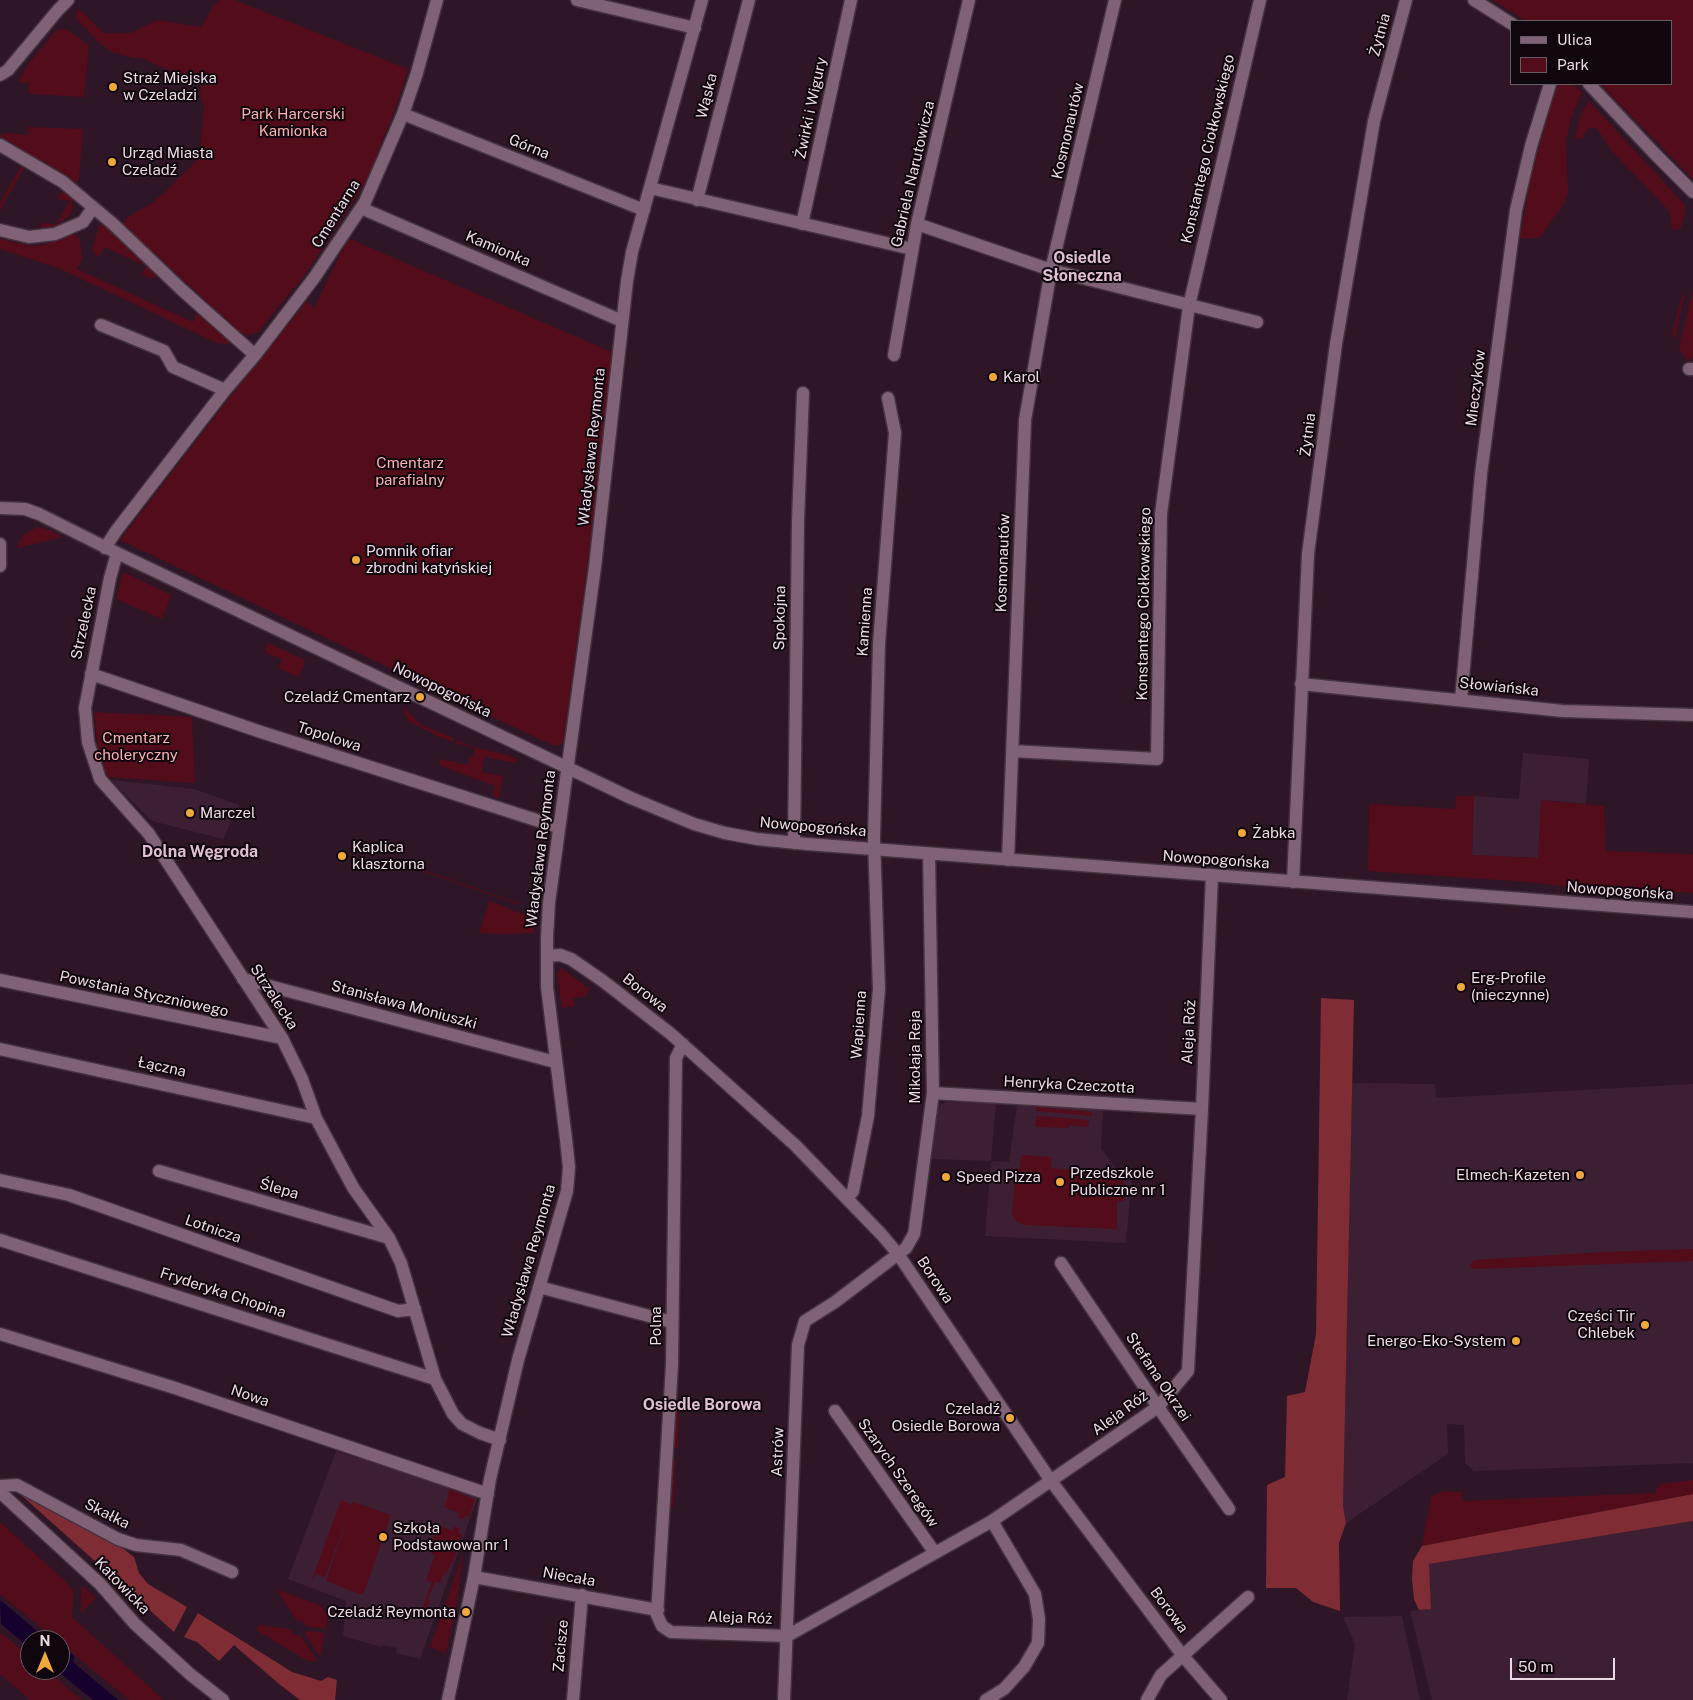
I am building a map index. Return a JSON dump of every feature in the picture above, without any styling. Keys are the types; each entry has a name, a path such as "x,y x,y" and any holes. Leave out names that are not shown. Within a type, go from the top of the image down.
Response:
{"street":[{"path":"0,85 4,72 68,0"},
{"name":"Cmentarna","path":"111,551 116,530 224,390 255,355 314,278 365,202 403,114 417,73 437,0"},
{"path":"577,0 695,28"},
{"name":"Władysława Reymonta","path":"448,1700 474,1577 488,1494 518,1360 564,1201 568,1179 566,1140 547,987 549,903 566,767 595,568 622,321 632,252 702,0"},
{"name":"Wąska","path":"697,200 749,0"},
{"name":"Żwirki i Wigury","path":"802,224 851,0"},
{"name":"Gabriela Narutowicza","path":"894,355 917,224 969,0"},
{"name":"Kosmonautów","path":"1008,860 1025,420 1051,270 1115,0"},
{"name":"Konstantego Ciołkowskiego","path":"1012,751 1157,759 1161,514 1190,306 1260,0"},
{"name":"Żytnia","path":"1293,882 1308,554 1336,344 1374,121 1406,0"},
{"path":"1474,0 1510,23"},
{"name":"Mieczyków","path":"1461,700 1480,483 1516,210 1550,85"},
{"path":"1590,85 1656,156 1693,192"},
{"name":"Górna","path":"403,114 644,210"},
{"path":"0,145 63,182 112,223 181,290 255,355"},
{"path":"650,188 912,250"},
{"path":"0,230 29,237 55,234 83,222 93,208"},
{"name":"Kamionka","path":"361,208 622,321"},
{"path":"917,224 1051,270 1256,322"},
{"path":"100,325 164,351 173,367 224,390"},
{"name":"Spokojna","path":"794,843 798,521 803,393"},
{"name":"Kamienna","path":"874,850 879,644 895,433 888,398"},
{"name":"Nowopogońska","path":"0,508 25,510 39,514 111,551 662,812 694,824 749,838 874,850 1693,912"},
{"path":"0,544 0,566"},
{"name":"Strzelecka","path":"111,551 110,578 90,674 85,708 88,742 100,779 149,834 282,1038 302,1079 316,1118 354,1189 389,1238 401,1263 435,1379 453,1414 462,1424 500,1440"},
{"name":"Topolowa","path":"90,674 261,732 558,827"},
{"name":"Słowiańska","path":"1302,684 1563,711 1693,715"},
{"name":"Wapienna","path":"847,1199 853,1191 868,1116 878,999 874,850"},
{"name":"Mikołaja Reja","path":"898,1254 910,1242 916,1228 933,1093 929,854"},
{"name":"Aleja Róż","path":"658,1610 658,1621 671,1632 787,1636 992,1521 1158,1407 1188,1371 1212,876"},
{"name":"Borowa","path":"547,956 560,955 572,959 683,1044 795,1145 898,1254 1051,1481 1183,1656 1221,1700"},
{"name":"Stanisława Moniuszki","path":"243,979 556,1062"},
{"name":"Powstania Styczniowego","path":"0,980 282,1038"},
{"name":"Polna","path":"658,1610 670,1392 676,1058 683,1044"},
{"name":"Łączna","path":"0,1049 316,1118"},
{"name":"Henryka Czeczotta","path":"933,1093 1202,1109"},
{"name":"Ślepa","path":"159,1171 389,1238"},
{"name":"Lotnicza","path":"0,1180 69,1195 398,1311 414,1309"},
{"name":"Fryderyka Chopina","path":"0,1240 435,1379"},
{"name":"Astrów","path":"784,1700 798,1346 805,1321 835,1302 898,1254"},
{"name":"Stefana Okrzei","path":"1061,1263 1229,1509"},
{"path":"539,1287 672,1322"},
{"name":"Nowa","path":"0,1334 175,1388 488,1494"},
{"name":"Szarych Szeregów","path":"835,1411 935,1553"},
{"name":"Skałka","path":"0,1486 17,1485 118,1539 136,1545 181,1550 232,1572"},
{"name":"Katowicka","path":"0,1492 100,1584 135,1624 191,1675 223,1700"},
{"path":"986,1700 1004,1688 1024,1667 1038,1643 1039,1619 1035,1594 992,1521"},
{"name":"Niecała","path":"474,1577 658,1610"},
{"name":"Zacisze","path":"573,1700 582,1596"},
{"path":"1147,1700 1162,1675 1248,1597"}],"shaded area":[{"path":"1523,753 1589,759 1586,804 1541,800 1539,858 1472,855 1474,796 1519,799"},
{"name":"Marczel","path":"111,780 194,789 239,805 223,839 152,821"},
{"path":"1321,998 1354,1000 1343,1506 1346,1523 1339,1543 1340,1611 1313,1602 1296,1588 1266,1588 1267,1485 1285,1477 1287,1396 1305,1392 1316,1334"},
{"path":"1352,1083 1435,1084 1436,1098 1693,1084 1693,1463 1474,1471 1465,1463 1464,1425 1447,1424 1448,1454 1346,1523 1343,1506"},
{"name":"Speed Pizza","path":"948,1102 996,1103 991,1161 931,1159 938,1105"},
{"name":"Przedszkole Publiczne nr 1","path":"1017,1105 1103,1110 1101,1149 1117,1169 1132,1172 1126,1243 985,1236 991,1161 1009,1162"},
{"name":"Szkoła Podstawowa nr 1","path":"336,1451 357,1458 360,1457 478,1496 420,1659 396,1653 397,1648 382,1645 381,1647 343,1636 346,1601 288,1579"},
{"path":"20,1494 116,1543 134,1557 139,1573 148,1584 187,1607 174,1632"},
{"path":"1693,1494 1693,1521 1429,1564 1431,1609 1419,1610 1414,1599 1413,1561 1422,1546"},
{"path":"1693,1521 1693,1700 1432,1700 1410,1611 1431,1609 1428,1564"},
{"path":"0,1600 36,1630 20,1630 20,1640 1,1624"},
{"path":"198,1613 292,1672 321,1681 328,1677 337,1680 335,1700 300,1700 234,1645 219,1661 197,1642 184,1637"},
{"path":"1402,1616 1420,1700 1347,1700 1355,1644 1343,1617"},
{"path":"71,1653 74,1656 73,1662 118,1700 93,1700 68,1680 70,1680"}],"green space":[{"name":"Park Harcerski Kamionka","path":"220,0 235,0 408,69 397,104 366,182 304,276 258,332 247,335 240,332 122,224 128,217 155,201 199,159 204,107 200,94 201,85 142,58 134,58 112,52 99,43 75,17 78,8 104,33 131,33 157,20 201,27 213,6"},
{"path":"1493,0 1693,0 1693,179 1601,85 1673,85 1673,20 1524,20"},
{"path":"61,29 69,31 89,46 84,97 29,94 29,83 18,82 27,66 52,35"},
{"path":"1558,85 1573,85 1582,93 1571,118 1566,141 1568,192 1565,202 1539,238 1520,238 1530,180 1554,93"},
{"path":"1589,101 1685,205 1685,214 1681,228 1672,230 1669,211 1610,149 1597,128 1588,128 1583,139 1575,139 1581,114"},
{"path":"28,127 83,129 79,180 76,182 0,137 4,133 27,135"},
{"path":"22,164 25,166 0,211 0,203"},
{"path":"63,189 74,196 71,213 57,224 55,228 43,231 41,223 56,224 70,201 57,199"},
{"path":"99,226 109,227 157,274 156,276 153,279 142,275 146,266 104,247 99,257 93,252 92,249"},
{"path":"72,233 80,239 82,259 77,269 193,322 198,310 236,344 217,343 58,268 0,249 0,239 32,246 44,245"},
{"name":"Cmentarz parafialny","path":"348,238 614,353 587,568 563,742 560,745 554,746 120,540 307,301 314,308"},
{"path":"1685,292 1675,340 1672,333 1681,298"},
{"path":"1692,292 1693,356 1688,362 1679,348"},
{"path":"38,527 50,530 63,537 17,548 21,538 26,533"},
{"path":"123,572 171,595 162,619 116,599"},
{"path":"267,643 303,659 305,663 299,677 278,668 282,659 268,654 265,648"},
{"path":"403,706 421,725 454,738 453,742 434,735 408,721"},
{"name":"Cmentarz choleryczny","path":"94,712 192,717 195,783 108,777 99,759"},
{"path":"457,740 473,747 508,755 516,759 515,763 484,757 482,772 503,776 499,798 492,796 495,786 439,765 440,759 468,765 469,758 473,758 474,748 456,743"},
{"path":"1456,796 1474,796 1472,855 1538,858 1541,800 1604,806 1606,851 1693,854 1693,893 1679,892 1662,898 1528,882 1368,871 1369,804 1455,809"},
{"path":"423,870 522,904 424,872"},
{"path":"489,901 535,919 534,933 479,933"},
{"path":"561,968 590,989 585,996 573,998 574,1006 562,1008 557,973"},
{"path":"1036,1107 1092,1112 1092,1116 1036,1111"},
{"path":"1036,1116 1089,1120 1088,1127 1069,1125 1069,1128 1035,1127"},
{"path":"1021,1155 1052,1157 1051,1168 1124,1175 1124,1201 1117,1201 1117,1229 1024,1225 1016,1221 1012,1214 1016,1169 1020,1169"},
{"path":"1693,1249 1693,1261 1477,1269 1471,1268 1470,1265 1474,1260"},
{"path":"679,1404 678,1448 673,1446 675,1405"},
{"path":"674,1460 676,1460 673,1508 669,1506"},
{"path":"1693,1480 1693,1494 1422,1546 1431,1496 1445,1491 1462,1492 1463,1501 1654,1493 1660,1484"},
{"path":"450,1489 475,1499 469,1517 465,1515 464,1519 458,1518 459,1513 444,1507"},
{"path":"341,1500 352,1505 353,1502 391,1515 363,1595 326,1581 351,1508 325,1577 316,1574 314,1579 312,1579"},
{"path":"0,1522 65,1581 74,1592 72,1617 164,1700 129,1700 70,1651 70,1630 44,1630 0,1594"},
{"path":"439,1525 453,1531 454,1526 460,1529 458,1533 462,1535 453,1562 451,1562 447,1573 444,1572 440,1583 435,1582 426,1610 422,1609 432,1582 426,1580 435,1555 429,1552 437,1526"},
{"path":"463,1554 456,1608 451,1608 449,1619 453,1619 446,1653 430,1647"},
{"path":"81,1587 84,1587 96,1598 81,1613"},
{"path":"279,1590 321,1606 328,1616 326,1629 306,1626 302,1621 296,1620 278,1592"},
{"path":"259,1625 290,1629 294,1635 301,1636 318,1662 306,1660 256,1630"},
{"path":"306,1631 325,1633 320,1657 305,1634"},
{"path":"0,1632 20,1649 20,1680 58,1680 82,1700 30,1700 0,1674"}],"place":[{"name":"Straż Miejska w Czeladzi","path":"113,87"},
{"name":"Urząd Miasta Czeladź","path":"112,162"},
{"name":"Karol","path":"993,377"},
{"name":"Pomnik ofiar zbrodni katyńskiej","path":"356,560"},
{"name":"Czeladź Cmentarz","path":"420,697"},
{"name":"Marczel","path":"190,813"},
{"name":"Żabka","path":"1242,833"},
{"name":"Kaplica klasztorna","path":"342,856"},
{"name":"Erg-Profile (nieczynne)","path":"1461,987"},
{"name":"Elmech-Kazeten","path":"1580,1175"},
{"name":"Speed Pizza","path":"946,1177"},
{"name":"Przedszkole Publiczne nr 1","path":"1060,1182"},
{"name":"Części Tir Chlebek","path":"1645,1325"},
{"name":"Energo-Eko-System","path":"1516,1341"},
{"name":"Czeladź Osiedle Borowa","path":"1010,1418"},
{"name":"Szkoła Podstawowa nr 1","path":"383,1537"},
{"name":"Czeladź Reymonta","path":"466,1612"}],"district":[{"name":"Osiedle Słoneczna","path":"1082,267"},
{"name":"Dolna Węgroda","path":"200,852"},
{"name":"Osiedle Borowa","path":"702,1405"}]}
